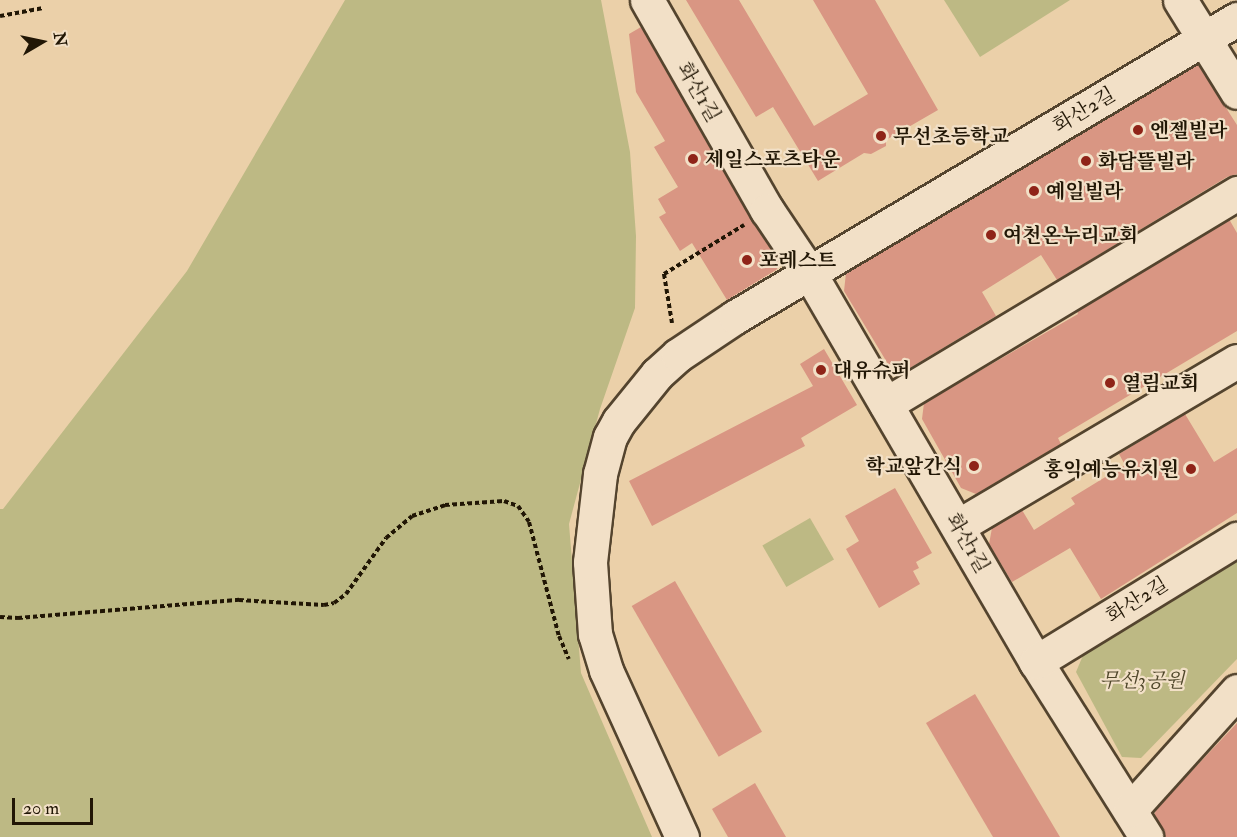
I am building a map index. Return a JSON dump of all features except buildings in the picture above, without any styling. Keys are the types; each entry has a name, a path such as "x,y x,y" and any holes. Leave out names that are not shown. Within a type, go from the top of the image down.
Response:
{"street":[{"name":"화산1길","path":"647,0 767,210 810,274 1036,662 1146,837"},
{"path":"1180,0 1237,92"},
{"name":"화산2길","path":"810,274 1237,19"},
{"path":"886,404 1237,193"},
{"path":"682,837 606,670 596,634 590,562 600,474 610,437 619,421 657,374 678,355 735,317 810,274"},
{"path":"958,526 1237,361"},
{"name":"화산2길","path":"1036,662 1237,539"},
{"path":"1130,810 1237,691"}],"path":[{"path":"0,16 43,8"},
{"path":"678,355 664,274 767,210"},
{"path":"0,617 18,618 239,600 324,605 334,603 346,594 386,538 412,516 445,505 504,501 518,506 529,522 559,636 572,665 606,670"}],"green space":[{"path":"345,0 601,0 630,152 636,236 635,308 600,409 569,524 581,673 652,837 0,837 0,509 3,509 187,271"},
{"path":"944,0 1070,0 980,57"},
{"path":"810,518 834,560 786,587 762,546"},
{"name":"무선3공원","path":"1237,553 1237,659 1141,758 1122,757 1076,672 1084,653"}],"place":[{"name":"엔젤빌라","path":"1138,130"},
{"name":"무선초등학교","path":"881,136"},
{"name":"제일스포츠타운","path":"693,159"},
{"name":"화담뜰빌라","path":"1086,161"},
{"name":"예일빌라","path":"1034,191"},
{"name":"여천온누리교회","path":"991,235"},
{"name":"포레스트","path":"747,260"},
{"name":"대유슈퍼","path":"821,370"},
{"name":"열림교회","path":"1110,383"},
{"name":"학교앞간식","path":"974,466"},
{"name":"홍익예능유치원","path":"1191,469"}]}
